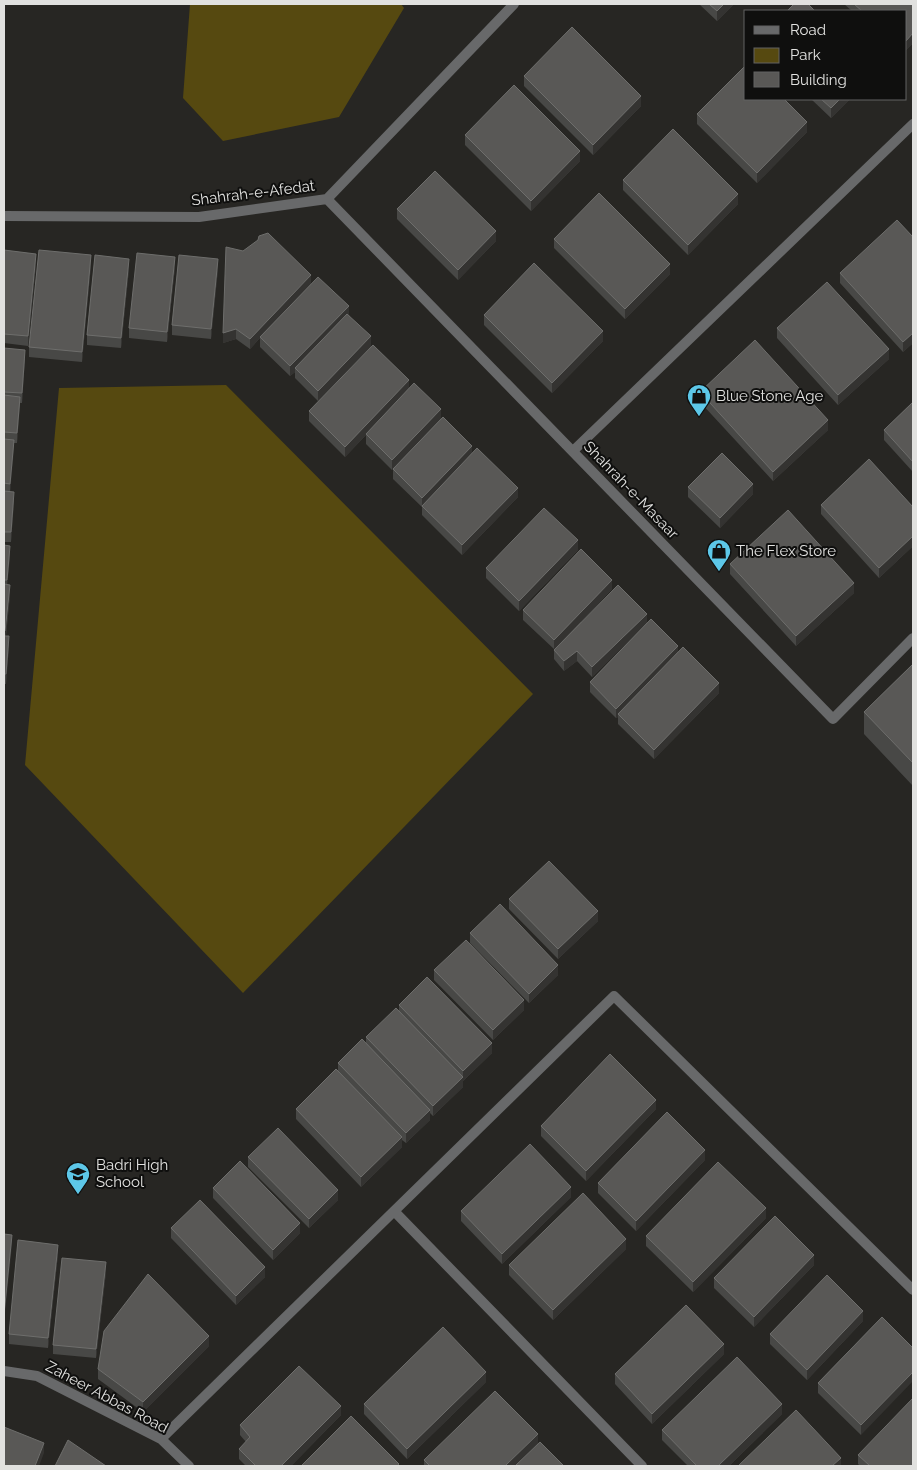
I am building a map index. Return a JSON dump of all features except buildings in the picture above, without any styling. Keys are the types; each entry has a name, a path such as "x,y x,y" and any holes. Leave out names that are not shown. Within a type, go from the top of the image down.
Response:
{"street":[{"name":"Shahrah-e-Afedat","path":"4,216 199,217 328,199 514,4"},
{"path":"573,452 913,124"},
{"name":"Shahrah-e-Masaar","path":"328,199 833,720 913,638"},
{"path":"161,1439 614,996 913,1290"},
{"path":"394,1212 642,1466"},
{"name":"Zaheer Abbas Road","path":"4,1371 37,1376 161,1439 189,1466"}],"green space":[{"path":"190,4 401,4 404,8 339,117 223,141 183,98"},
{"path":"226,385 533,694 243,993 25,765 59,388"}],"place":[{"name":"Blue Stone Age","path":"699,417"},
{"name":"The Flex Store","path":"719,572"},
{"name":"Badri High School","path":"78,1195"}]}
